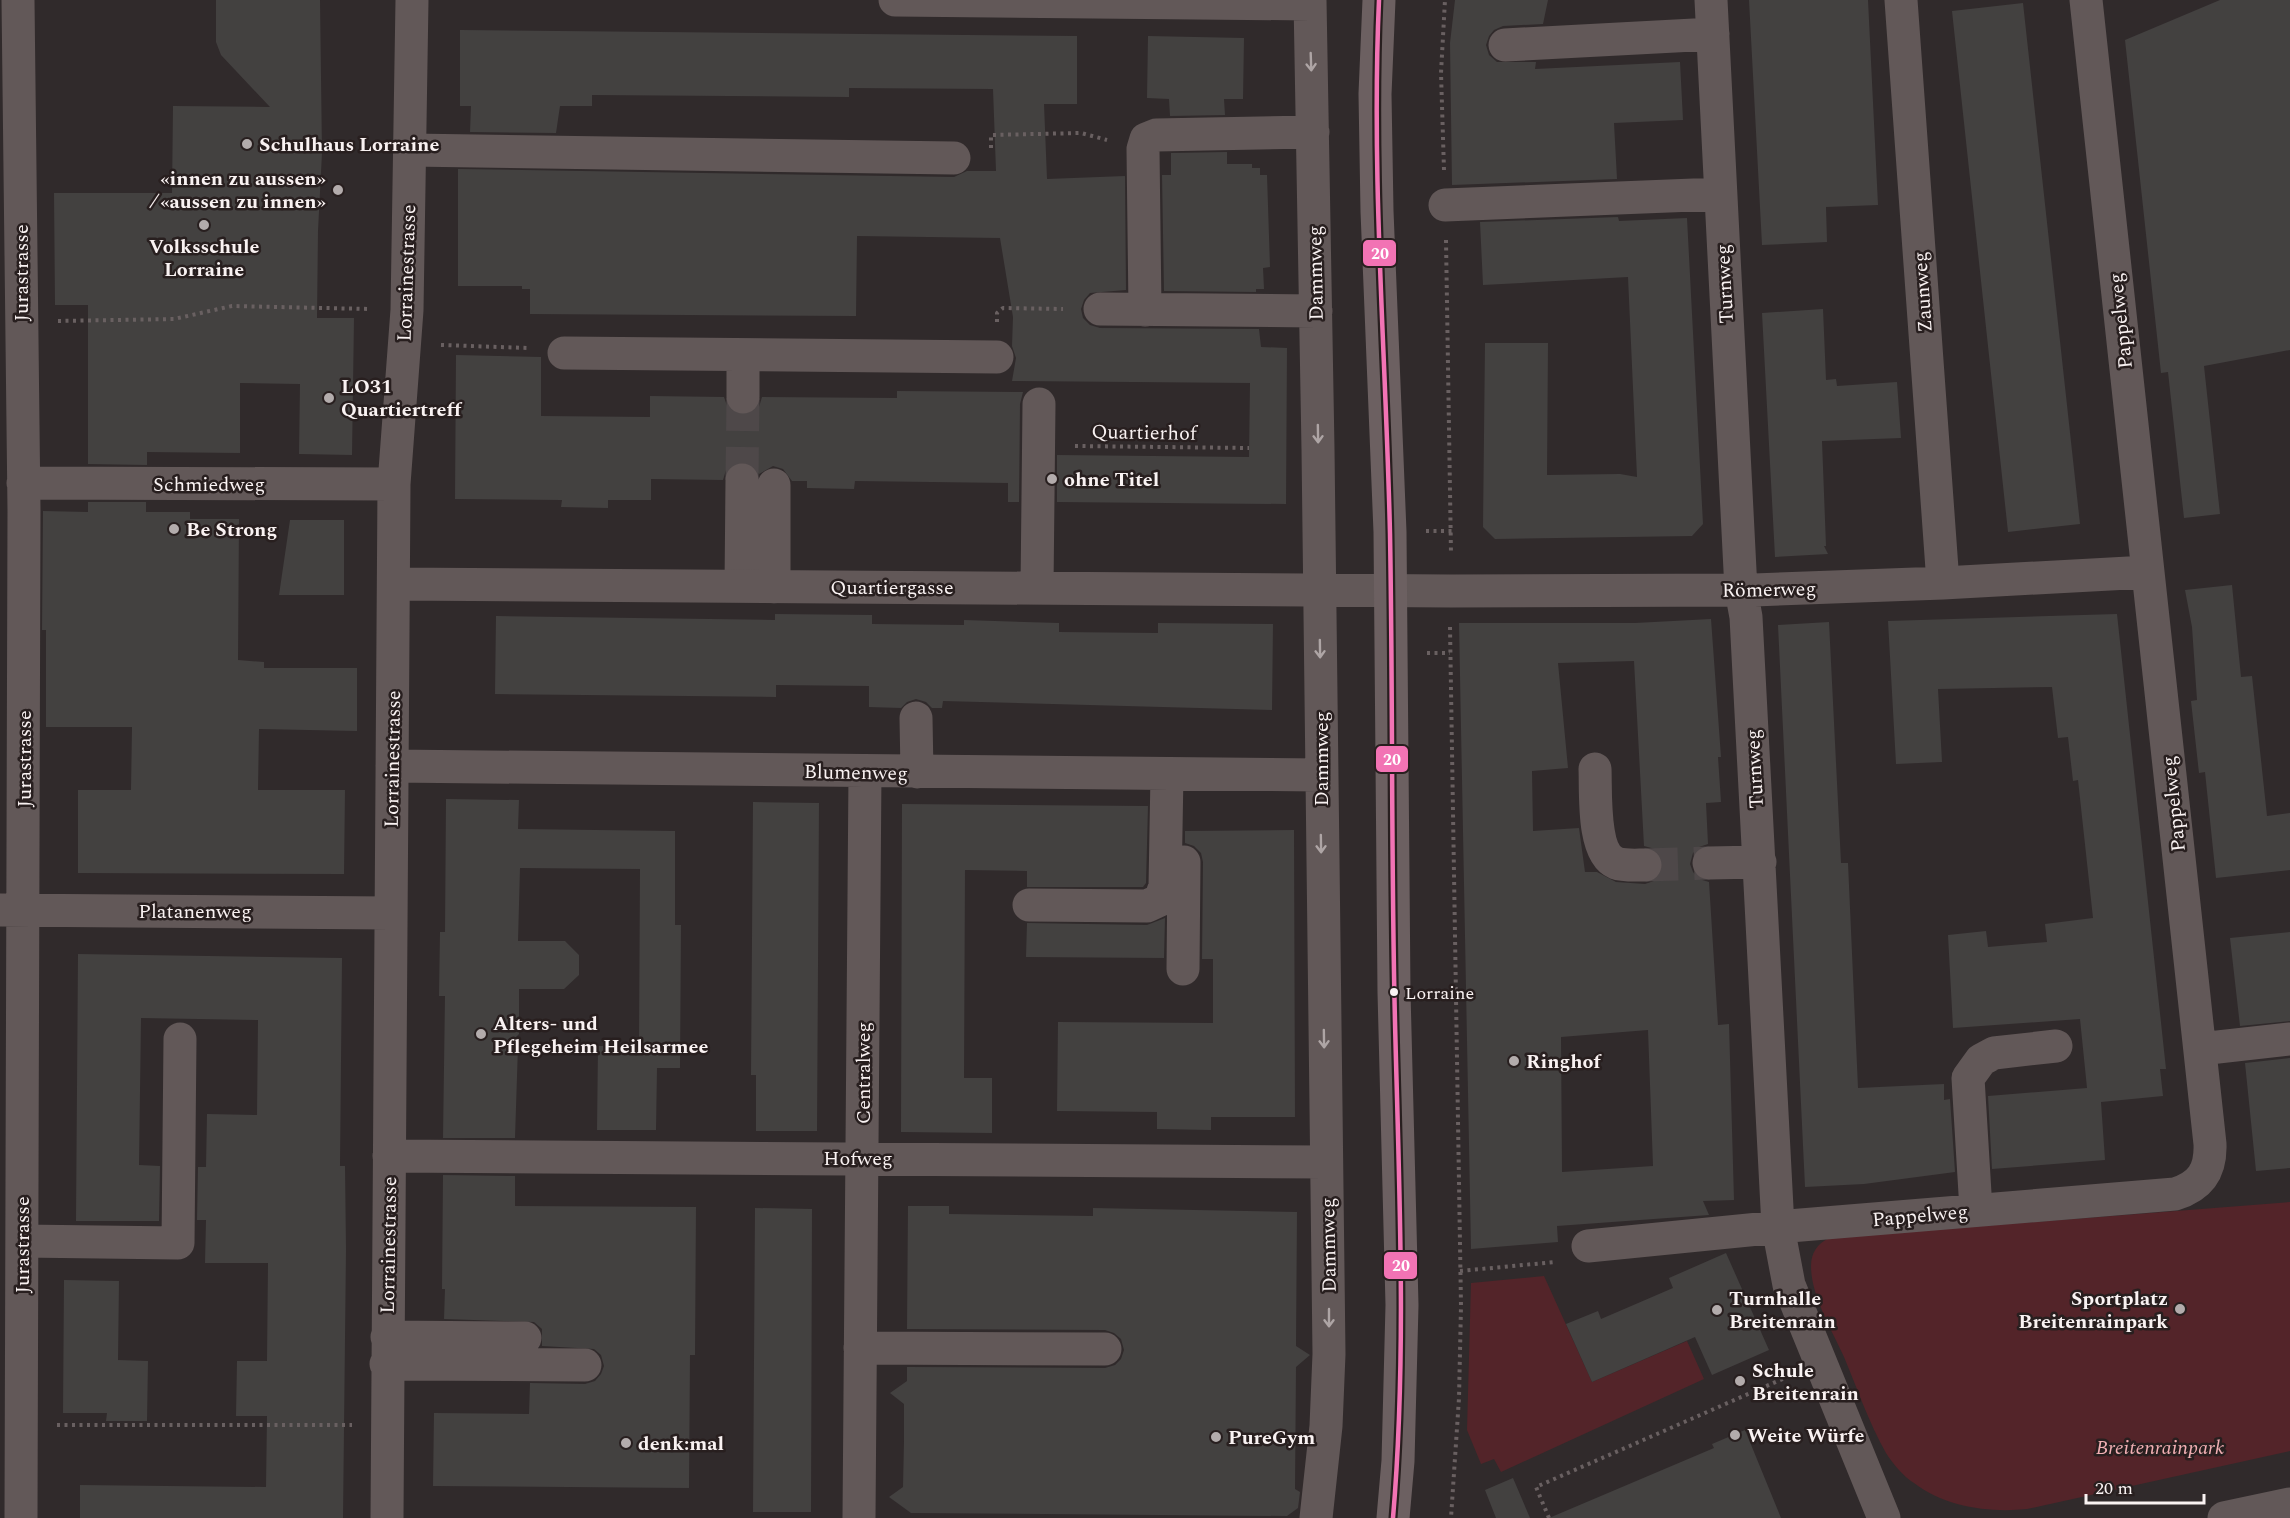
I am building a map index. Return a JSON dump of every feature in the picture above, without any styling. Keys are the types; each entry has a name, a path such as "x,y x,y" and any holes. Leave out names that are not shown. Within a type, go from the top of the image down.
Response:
{"main road":[{"path":"1379,0 1375,94 1377,211 1390,591 1394,992 1402,1305 1398,1461 1393,1518"}],"street":[{"name":"Jurastrasse","path":"18,0 10,130 10,272 16,501 12,910 22,1241 21,1518"},
{"name":"Lorrainestrasse","path":"387,1518 394,484 407,310 412,0"},
{"path":"896,0 1310,2"},
{"name":"Turnweg","path":"1711,0 1719,194 1741,590 1746,617 1760,862 1778,1227 1789,1285 1884,1518"},
{"name":"Zaunweg","path":"1901,0 1943,584"},
{"name":"Pappelweg","path":"1577,1254 1778,1227 2175,1194 2192,1188 2207,1172 2211,1154 2086,0"},
{"name":"Dammweg","path":"1310,2 1329,1354 1326,1426 1316,1518"},
{"path":"1505,45 1713,34"},
{"path":"1145,310 1143,149 1146,139 1156,135 1313,132"},
{"path":"410,150 954,158"},
{"path":"1445,206 1719,194"},
{"path":"1100,309 1316,311"},
{"path":"551,351 997,357"},
{"path":"742,397 743,355"},
{"path":"1037,588 1039,404"},
{"path":"741,586 742,480"},
{"name":"Schmiedweg","path":"16,501 394,484"},
{"path":"774,485 774,587"},
{"name":"Römerweg","path":"1390,591 1741,590 1943,584 2147,572"},
{"name":"Quartiergasse","path":"394,584 1390,591"},
{"path":"916,718 916,772"},
{"name":"Blumenweg","path":"392,766 1321,775"},
{"path":"1595,769 1598,830 1600,844 1606,857 1617,864 1645,865"},
{"name":"Centralweg","path":"859,1518 865,772"},
{"path":"1029,905 1147,906 1160,900 1165,886 1176,774"},
{"path":"1176,774 1183,969"},
{"path":"1709,863 1760,862"},
{"name":"Platanenweg","path":"12,910 390,913"},
{"path":"22,1241 178,1243 180,1039"},
{"path":"2200,1049 2290,1039"},
{"path":"1976,1210 1968,1078 1981,1060 1994,1053 2056,1046"},
{"name":"Hofweg","path":"389,1156 1326,1162"},
{"path":"387,1351 525,1338"},
{"path":"860,1348 1105,1349"},
{"path":"387,1351 585,1365"},
{"path":"2224,1518 2290,1504"}],"path":[{"path":"1445,0 1440,73 1445,206 1460,1271 1459,1398 1451,1518"},
{"path":"954,158 991,158 991,135 1081,133 1143,149"},
{"path":"54,321 174,319 232,306 407,310"},
{"path":"997,357 998,313 1003,308 1100,309"},
{"path":"404,345 551,351"},
{"name":"Quartierhof","path":"1038,446 1249,448"},
{"path":"1460,1271 1577,1254"},
{"path":"1549,1518 1536,1486 1820,1363"},
{"path":"22,1425 386,1425"}],"green space":[{"name":"Breitenrainpark","path":"2290,1202 2290,1451 2027,1509 1983,1509 1954,1503 1926,1491 1898,1470 1874,1430 1814,1289 1811,1261 1818,1246 1829,1238"},
{"path":"1544,1276 1592,1382 1687,1341 1704,1379 1501,1472 1494,1459 1481,1464 1467,1430 1471,1283"}],"building":[{"path":"216,0 320,0 322,153 317,318 354,318 352,455 299,454 300,384 240,383 240,453 147,452 147,465 88,464 88,305 55,305 54,193 172,193 173,106 270,107 221,55 216,42"},
{"path":"1455,0 1548,0 1543,24 1503,26 1494,30 1489,36 1486,45 1489,55 1497,62 1536,62 1535,69 1680,62 1683,120 1614,123 1617,179 1452,185 1450,43"},
{"path":"1749,0 1868,0 1878,205 1826,207 1827,242 1762,245"},
{"path":"2220,0 2290,0 2290,350 2204,366 2220,514 2184,518 2168,372 2161,373 2125,40"},
{"path":"2023,3 2080,524 2008,532 1952,11"},
{"path":"460,30 1077,36 1077,104 1044,104 1047,179 1125,176 1126,290 1090,293 1081,309 1083,318 1090,325 1100,328 1259,329 1261,347 1287,348 1286,504 1057,502 1057,455 1249,457 1250,383 1012,381 1016,358 1012,346 1013,317 1000,238 857,236 856,316 530,314 530,289 522,289 522,286 458,286 458,169 954,177 967,171 996,171 993,89 849,88 849,97 592,95 592,106 560,106 556,133 470,132 471,106 460,106"},
{"path":"1148,36 1244,38 1243,99 1224,99 1225,115 1170,116 1169,99 1147,98"},
{"path":"1227,152 1227,164 1252,164 1252,168 1260,168 1260,175 1267,175 1270,267 1263,268 1264,289 1256,289 1256,292 1164,291 1162,175 1171,175 1171,153"},
{"path":"1618,217 1619,221 1687,218 1703,524 1692,536 1495,539 1483,527 1485,343 1548,343 1547,475 1620,474 1637,477 1628,277 1483,285 1480,222"},
{"path":"1823,309 1826,380 1836,379 1837,386 1897,382 1901,438 1822,441 1826,546 1824,546 1828,554 1775,557 1762,313"},
{"path":"456,355 541,357 541,416 650,417 650,396 724,397 733,413 744,416 759,407 762,397 897,398 897,391 1023,392 1020,404 1019,502 1008,502 1008,483 855,481 854,489 807,488 807,481 792,481 783,469 773,466 759,474 752,464 742,461 733,463 726,470 723,480 651,479 651,500 608,500 608,508 561,507 562,500 455,499"},
{"path":"88,502 146,502 146,512 190,512 190,519 239,519 238,660 264,662 264,668 357,668 357,731 259,729 258,790 345,790 344,874 78,873 78,790 131,790 132,727 46,727 46,630 42,630 43,511 88,512"},
{"path":"290,520 344,520 344,595 279,595"},
{"path":"2232,585 2241,677 2252,676 2267,816 2290,813 2290,870 2216,878 2205,772 2199,773 2191,701 2197,700 2192,627 2185,590"},
{"path":"775,614 872,615 872,624 964,625 964,620 1059,623 1059,632 1158,633 1158,623 1273,624 1272,710 943,701 942,708 932,708 926,702 916,699 907,702 901,708 869,707 869,686 776,685 776,697 495,694 496,616 775,620"},
{"path":"2117,614 2166,1069 2160,1069 2163,1096 2101,1102 2105,1160 1992,1169 1988,1096 2087,1088 2080,1019 1953,1028 1948,935 1986,931 1988,947 2047,942 2045,924 2093,918 2078,780 2073,781 2068,737 2058,738 2052,687 1938,689 1942,762 1896,764 1888,621"},
{"path":"1711,619 1721,757 1718,757 1721,802 1706,803 1708,844 1699,847 1693,853 1690,864 1699,879 1709,882 1718,1025 1729,1024 1734,1200 1703,1201 1709,1215 1557,1226 1558,1242 1471,1249 1459,623 1635,623","holes":["1634,661 1644,846 1655,849 1664,864 1661,875 1645,884 1616,882 1597,872 1585,872 1579,828 1533,831 1532,771 1568,768 1558,663","1648,1030 1653,1166 1562,1172 1561,1037"]},
{"path":"1829,622 1841,863 1848,863 1858,1088 1944,1084 1944,1100 1950,1099 1955,1172 1864,1184 1805,1187 1778,625"},
{"path":"446,799 519,800 518,829 675,831 675,925 681,925 680,1068 657,1068 656,1130 597,1130 598,1046 639,1046 640,869 520,868 518,941 565,941 579,955 579,975 564,989 519,989 519,1034 507,1046 518,1046 515,1138 443,1138 445,996 439,996 440,932 445,932"},
{"path":"753,802 819,803 817,1131 756,1131 756,1075 751,1075"},
{"path":"902,804 1148,806 1146,883 1143,887 1027,887 1027,871 965,870 964,1078 992,1078 992,1133 901,1132"},
{"path":"1294,830 1295,1117 1211,1117 1211,1130 1157,1129 1157,1112 1057,1111 1058,1022 1213,1023 1213,959 1202,959 1203,862 1201,853 1194,846 1185,843 1185,831"},
{"path":"1165,918 1164,958 1026,957 1027,923 1147,925"},
{"path":"2290,932 2290,1021 2240,1026 2230,938"},
{"path":"78,954 342,958 340,1166 345,1166 346,1249 343,1518 80,1518 80,1485 266,1487 267,1416 236,1416 237,1361 267,1361 268,1263 205,1263 206,1220 197,1220 198,1167 206,1167 207,1114 257,1115 258,1020 141,1018 139,1165 160,1166 159,1221 76,1221"},
{"path":"2290,1058 2290,1168 2256,1171 2245,1063"},
{"path":"443,1175 515,1176 515,1206 696,1207 695,1355 690,1355 689,1488 433,1486 434,1413 529,1414 530,1383 585,1384 595,1381 604,1366 601,1355 594,1349 542,1346 542,1329 534,1322 444,1319"},
{"path":"908,1206 949,1206 949,1214 1093,1216 1093,1208 1297,1212 1296,1346 1310,1355 1296,1367 1295,1489 1300,1492 1298,1508 1287,1516 911,1513 889,1497 903,1487 904,1441 904,1404 890,1393 907,1381 907,1367 1105,1368 1115,1365 1121,1359 1124,1350 1121,1339 1105,1330 907,1329"},
{"path":"755,1208 812,1209 811,1512 753,1512"},
{"path":"1726,1253 1769,1350 1712,1375 1695,1337 1592,1382 1566,1324 1598,1311 1601,1319 1673,1288 1669,1278"},
{"path":"64,1280 119,1281 118,1360 148,1361 147,1421 106,1421 107,1413 63,1413"},
{"path":"1745,1430 1781,1518 1549,1518 1714,1448 1712,1444"},
{"path":"1513,1478 1530,1518 1496,1518 1485,1490"}],"tunnel":[{"path":"742,480 743,397"},
{"path":"1645,865 1709,863"}],"transit line":[{"name":"20","path":"1379,0 1378,200 1390,534 1394,961 1401,1270 1400,1394 1393,1518"}],"place":[{"name":"Schulhaus Lorraine","path":"247,144"},
{"name":"«innen zu aussen» ⁄ «aussen zu innen»","path":"338,190"},
{"name":"Volksschule Lorraine","path":"204,225"},
{"name":"LO31 Quartiertreff","path":"329,398"},
{"name":"ohne Titel","path":"1052,479"},
{"name":"Be Strong","path":"174,529"},
{"name":"Lorraine","path":"1394,992"},
{"name":"Alters- und Pflegeheim Heilsarmee","path":"481,1034"},
{"name":"Ringhof","path":"1514,1061"},
{"name":"Sportplatz Breitenrainpark","path":"2180,1309"},
{"name":"Turnhalle Breitenrain","path":"1717,1310"},
{"name":"Schule Breitenrain","path":"1740,1381"},
{"name":"Weite Würfe","path":"1735,1435"},
{"name":"PureGym","path":"1216,1437"},
{"name":"denk:mal","path":"626,1443"}]}
